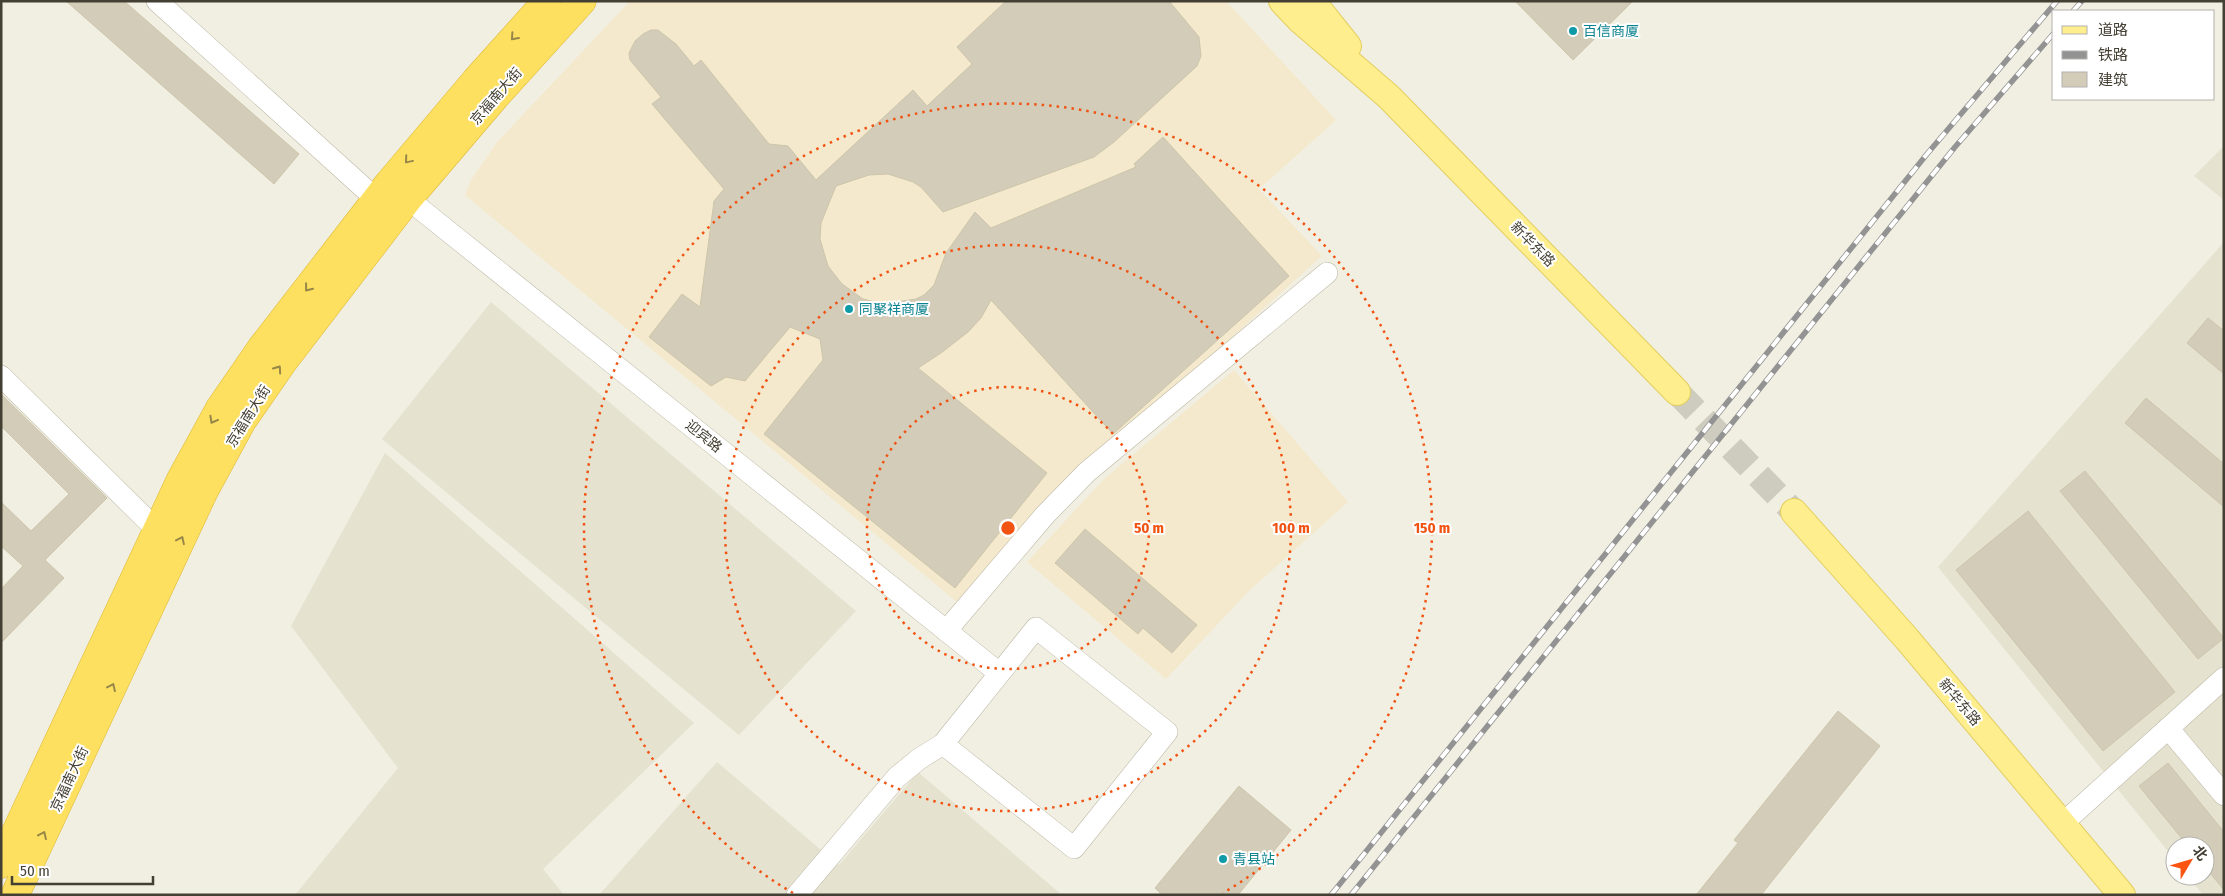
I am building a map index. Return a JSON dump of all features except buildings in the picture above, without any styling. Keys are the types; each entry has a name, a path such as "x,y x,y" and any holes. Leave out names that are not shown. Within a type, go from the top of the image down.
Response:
{"highway":[{"name":"京福南大街","path":"1,864 181,479 220,408 262,347 376,199 476,80 547,1"},
{"name":"京福南大街","path":"15,895 204,491 242,421 282,362 408,199 495,97 582,1"}],"main road":[{"name":"新华东路","path":"1282,1 1301,21 1389,97 1677,392"},
{"name":"新华东路","path":"1312,1 1389,97"},
{"name":"新华东路","path":"1794,512 1906,638 2122,895"}],"street":[{"path":"157,1 376,199"},
{"name":"迎宾路","path":"408,199 999,673"},
{"path":"946,631 1045,515 1086,472 1326,273"},
{"path":"1,376 157,530"},
{"path":"797,895 897,777 919,759 943,744 1036,628 1167,732 1074,848 943,744"},
{"path":"2062,824 2224,678"},
{"path":"2168,728 2224,795"}],"shaded area":[{"path":"630,1 1226,1 1336,120 1259,189 1322,256 1123,435 957,602 465,195 471,180 498,141"},
{"path":"2224,146 2224,200 2194,176"},
{"path":"2224,242 2224,895 2203,895 2196,886 2215,886 2215,836 2165,836 2165,848 1938,567"},
{"path":"491,302 856,611 739,735 382,439"},
{"path":"1234,370 1348,502 1249,591 1166,679 1027,562 1104,479"},
{"path":"385,453 694,723 543,869 564,895 295,895 398,768 291,626"},
{"path":"717,762 839,865 918,772 1062,895 599,895"}],"tunnel":[{"path":"1677,392 1794,512"}],"railway":[{"path":"1331,895 1927,154 2057,1"},
{"path":"2074,10 2082,1"},
{"path":"1351,895 1955,147 2052,35"}],"place":[{"name":"百信商厦","path":"1573,31"},
{"name":"同聚祥商厦","path":"849,309"},
{"name":"青县站","path":"1223,859"}]}
